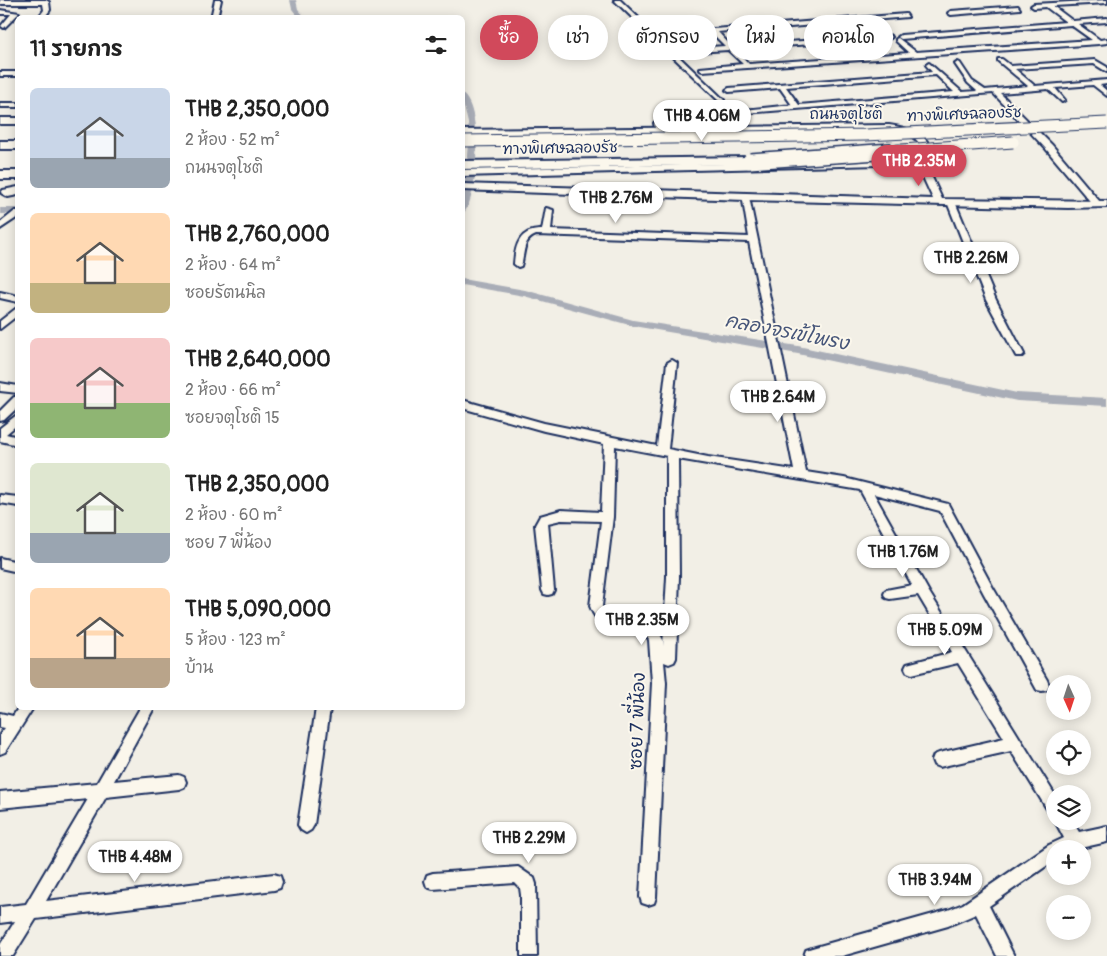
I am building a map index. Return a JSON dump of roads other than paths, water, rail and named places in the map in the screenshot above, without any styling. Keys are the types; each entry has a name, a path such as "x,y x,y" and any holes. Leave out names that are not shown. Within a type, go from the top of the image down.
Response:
{"highway":[{"name":"ทางพิเศษฉลองรัช","path":"465,136 768,138 1028,128 1107,123"},
{"name":"ทางพิเศษฉลองรัช","path":"465,166 489,169 571,164 776,160 1107,135"},
{"path":"0,145 15,145"},
{"path":"0,175 15,175"}],"street":[{"path":"215,15 218,0"},
{"path":"617,0 722,101 720,110 709,115 671,117 660,120 658,123 659,130"},
{"path":"1034,6 1107,1"},
{"path":"0,2 46,2 47,10 43,15"},
{"path":"1047,6 1099,42"},
{"path":"951,13 1018,8"},
{"path":"979,11 987,17"},
{"path":"0,12 16,13 2,26"},
{"path":"893,17 906,16"},
{"path":"893,37 899,38 1107,20"},
{"path":"995,22 1003,28"},
{"path":"2,26 15,26"},
{"path":"717,35 727,44"},
{"path":"899,38 915,54"},
{"path":"702,69 1107,41"},
{"path":"742,60 747,65"},
{"path":"1000,60 1034,88"},
{"path":"1010,68 1107,61"},
{"path":"1095,62 1107,70"},
{"path":"958,64 970,82 983,92"},
{"path":"929,65 959,93"},
{"path":"729,90 938,73"},
{"path":"0,74 15,74"},
{"path":"746,111 1107,82"},
{"path":"1094,83 1107,94"},
{"path":"781,86 797,107"},
{"path":"1049,86 1062,100"},
{"path":"994,91 1102,204"},
{"path":"0,105 15,105"},
{"path":"0,121 15,121"},
{"name":"ถนนจตุโชติ","path":"465,136 481,132 889,128 907,130 922,139 928,146 929,154 920,161"},
{"path":"465,173 489,169 899,163 920,161 939,202"},
{"path":"465,187 745,197 1102,204"},
{"path":"745,197 777,365 783,384 801,475"},
{"path":"951,202 990,300 1019,354"},
{"path":"546,233 549,210"},
{"path":"0,226 15,215"},
{"path":"518,264 520,245 528,234 752,240"},
{"path":"0,295 15,298"},
{"path":"0,326 15,313"},
{"path":"669,658 673,577 667,453 672,363"},
{"path":"0,386 15,389"},
{"path":"0,417 15,403"},
{"path":"465,405 544,427 735,466 801,475 864,487 944,507 1042,685"},
{"path":"15,421 0,436 15,440"},
{"name":"ซอย 7 พี่น้อง","path":"610,441 607,517 596,606 598,615 604,621 645,626 652,632 656,640 659,683 648,897"},
{"path":"864,487 921,589 1046,794"},
{"path":"0,499 15,502"},
{"path":"548,590 541,525 544,519 561,515 607,517"},
{"path":"0,563 15,566"},
{"path":"890,594 921,589"},
{"path":"912,668 962,656"},
{"path":"0,747 25,710"},
{"path":"3,956 32,911 146,710"},
{"path":"306,825 323,710"},
{"path":"0,720 16,723"},
{"path":"939,760 1015,743"},
{"path":"0,800 100,792 179,782"},
{"path":"1080,840 1107,834"},
{"path":"812,956 948,918 968,910 1046,857"},
{"path":"433,881 518,875 528,884 529,956"},
{"path":"0,915 274,882"},
{"path":"978,902 1006,956"}],"waterway":[{"path":"293,0 295,9 300,15"},
{"path":"465,101 472,119 473,132 470,175 465,203"},
{"name":"คลองจรเข้โพรง","path":"0,211 15,211"},
{"name":"คลองจรเข้โพรง","path":"465,283 525,293 633,323 798,350 1017,397 1107,402"}]}
